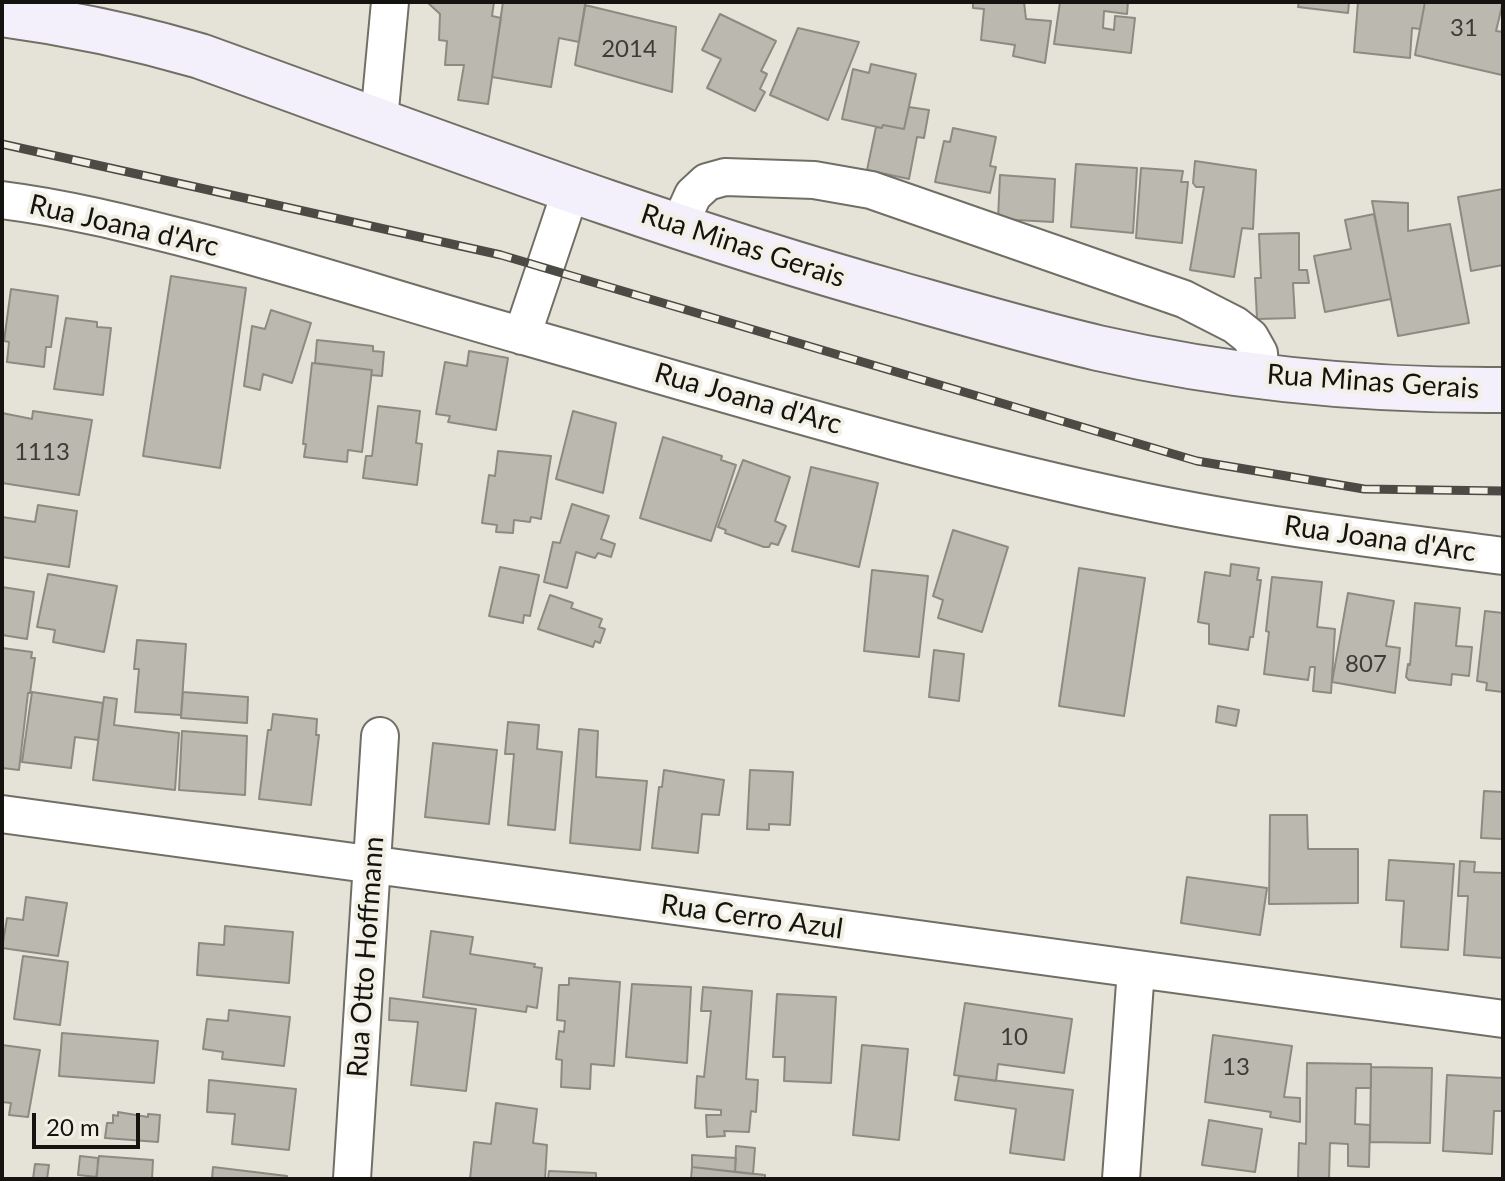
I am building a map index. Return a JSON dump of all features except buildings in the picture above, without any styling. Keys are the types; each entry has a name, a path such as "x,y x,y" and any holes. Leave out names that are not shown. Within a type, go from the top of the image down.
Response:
{"main road":[{"name":"Rua Minas Gerais","path":"2,14 63,22 200,56 678,228 788,263 1098,348 1219,371 1330,384 1503,390"}],"street":[{"path":"379,120 390,2"},
{"path":"678,228 693,195 707,182 725,177 814,180 871,190 1184,299 1235,325 1250,337 1259,353 1260,375"},
{"path":"522,336 571,190"},
{"name":"Rua Joana d'Arc","path":"2,200 47,206 142,227 298,268 522,336 1068,485 1243,521 1503,556"},
{"name":"Rua Otto Hoffmann","path":"352,1179 380,736"},
{"name":"Rua Cerro Azul","path":"2,814 1503,1019"},
{"path":"1121,1179 1136,969"}],"railway":[{"path":"2,144 501,255 1197,461 1364,489 1503,491"}]}
